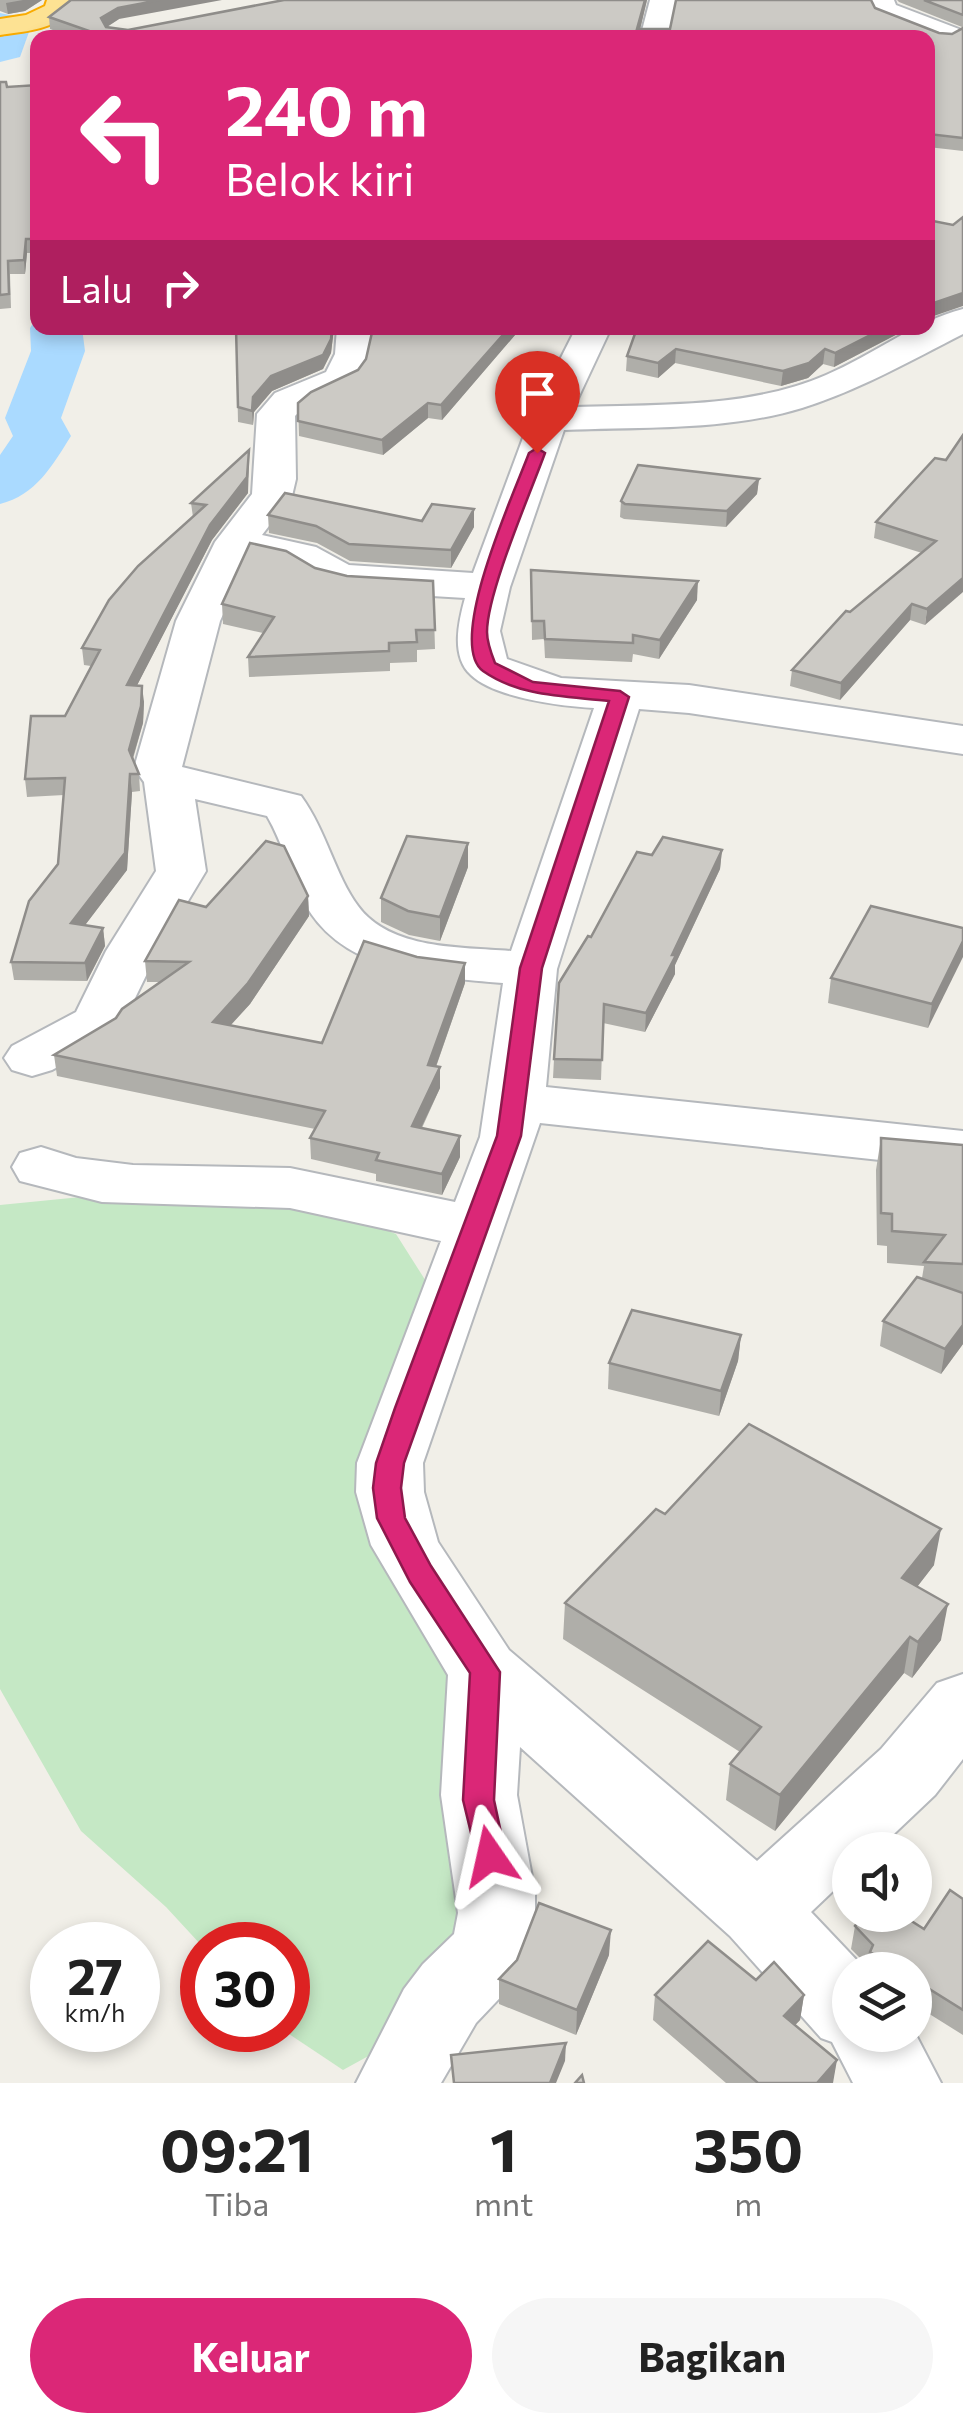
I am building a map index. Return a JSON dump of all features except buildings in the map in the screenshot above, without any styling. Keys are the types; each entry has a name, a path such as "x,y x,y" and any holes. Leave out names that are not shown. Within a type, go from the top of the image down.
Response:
{"highway":[{"path":"0,11 57,10 60,0"},
{"path":"0,28 28,11"}],"street":[{"path":"655,30 663,0"},
{"path":"880,0 884,10 956,35"},
{"path":"935,321 957,307"},
{"path":"32,1058 98,1023 132,951 180,872 168,780 158,768 198,621 236,542 272,496 276,479 276,414 286,404 346,375 353,366 354,335"},
{"path":"590,335 549,419 489,587 478,630 487,666 528,687 620,697 684,698 959,731"},
{"path":"549,419 698,414 786,401 837,384 913,335"},
{"path":"236,542 301,556 332,574 350,578 489,587"},
{"path":"620,697 531,968 509,1136 390,1463 387,1488 391,1518 420,1574 485,1672 758,1910 832,1991"},
{"path":"168,780 250,795 284,806 340,918 356,934 418,957 531,968"},
{"path":"516,1102 963,1150"},
{"path":"41,1167 75,1180 107,1185 236,1183 294,1188 432,1222 476,1225"},
{"path":"398,2083 446,1998 487,1954 497,1921 496,1884 478,1800 485,1672"},
{"path":"758,1910 908,1772 963,1705"},
{"path":"880,2052 899,2083"}],"green space":[{"path":"172,1188 319,1203 396,1234 429,1286 396,1390 463,1682 501,1983 343,2070 310,2048 310,1922 180,1922 81,1831 0,1689 0,1205"}],"waterway":[{"path":"0,25 9,32 5,48 0,50"},
{"path":"0,486 23,465 42,436 33,418 58,351 57,335"}],"route":[{"path":"490,1856 478,1800 485,1672 420,1574 391,1518 387,1488 390,1463 408,1408 509,1136 531,968 620,697 528,687 487,666 482,653 478,630 489,587 537,453"}]}
